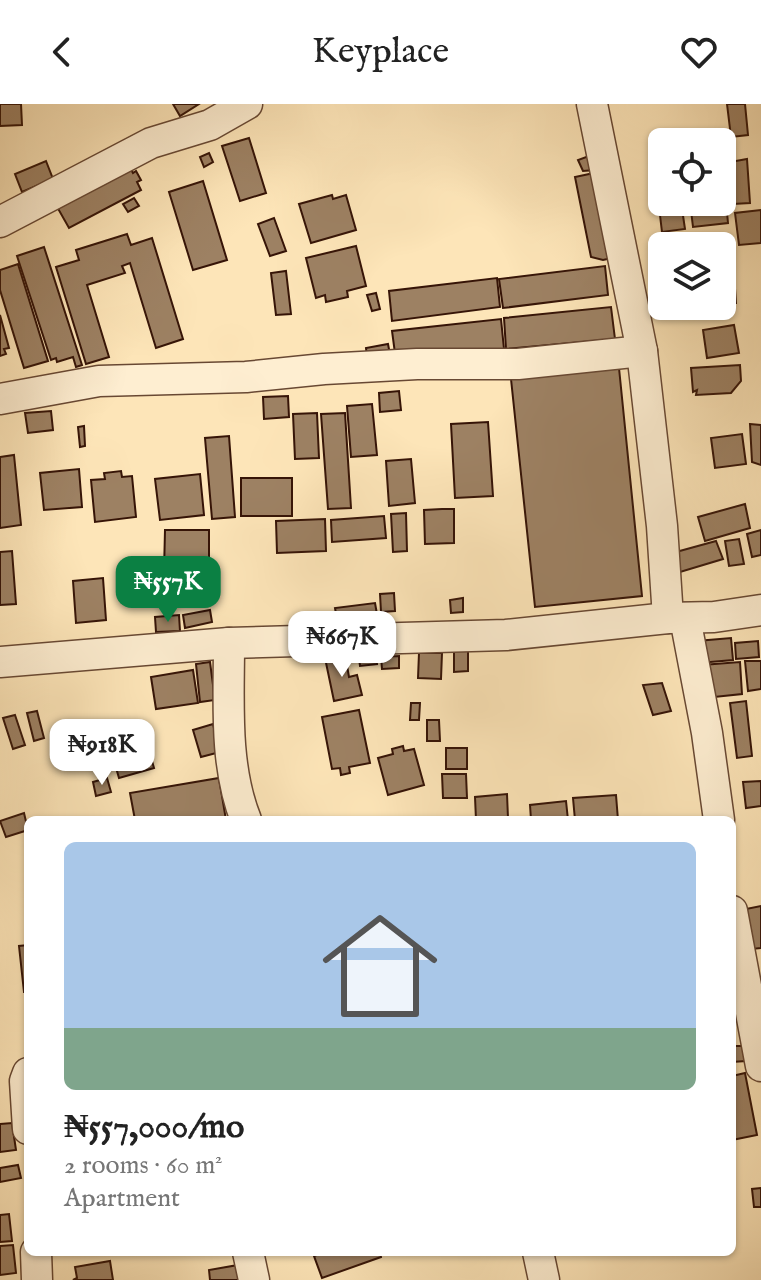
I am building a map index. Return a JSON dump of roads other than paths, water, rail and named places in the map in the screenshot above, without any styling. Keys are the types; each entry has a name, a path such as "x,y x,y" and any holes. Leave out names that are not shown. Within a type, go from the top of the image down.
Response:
{"street":[{"path":"0,222 151,143 210,125 247,104"},
{"path":"592,104 642,351 662,526 677,618 707,733 718,816"},
{"path":"0,399 99,381 246,377 417,364 518,364 642,351"},
{"path":"0,662 229,643 506,635 761,610"},
{"path":"229,643 229,734 244,816"},
{"path":"736,934 761,1066"},
{"path":"36,1256 37,1280"},
{"path":"249,1256 254,1280"},
{"path":"539,1256 544,1280"}]}
